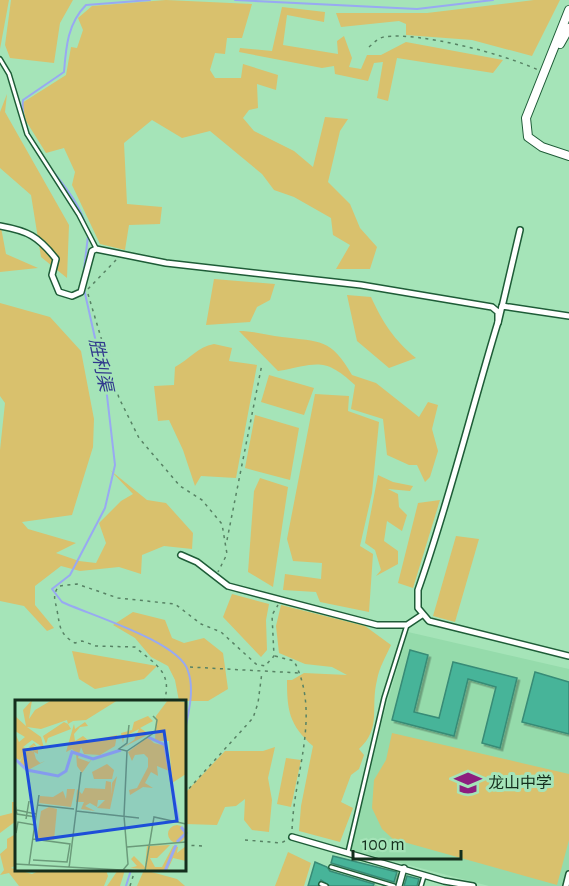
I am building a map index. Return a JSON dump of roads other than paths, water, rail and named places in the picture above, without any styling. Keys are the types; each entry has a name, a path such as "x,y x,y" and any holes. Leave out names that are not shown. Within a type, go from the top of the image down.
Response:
{"street":[{"path":"569,10 526,118 528,137 542,147 569,156"},
{"path":"548,63 569,28"},
{"path":"0,226 19,230 41,240 56,259 52,275 59,292 72,296 82,290 92,251 96,249 122,256 290,279 361,285 492,307 498,312 498,323"},
{"path":"520,230 498,323 466,428 461,458 418,590 418,608 429,621 569,656"},
{"path":"502,306 569,316"},
{"path":"181,555 193,560 228,586 382,626 407,626 422,615"},
{"path":"292,837 425,874 444,883 473,886"},
{"path":"397,886 404,868"},
{"path":"566,886 569,874"}],"lane":[{"path":"0,59 9,74 27,134 79,215 96,249"},
{"path":"348,852 384,698 407,626"},
{"path":"331,867 397,886"},
{"path":"421,886 425,874"},
{"path":"321,884 326,886"}],"waterway":[{"name":"胜利渠","path":"86,227 71,195 29,134 24,118 23,100 64,72 67,44 72,27 86,5 150,0"},
{"name":"胜利渠","path":"235,0 417,9 493,0"},
{"name":"胜利渠","path":"83,278 88,236"},
{"name":"胜利渠","path":"84,289 106,387 115,465 105,508 70,575 52,589 62,602 132,630 169,650 181,660 188,671 191,686 186,724"},
{"name":"胜利渠","path":"126,886 131,871"}],"place":[{"name":"龙山中学","path":"468,783"}]}
